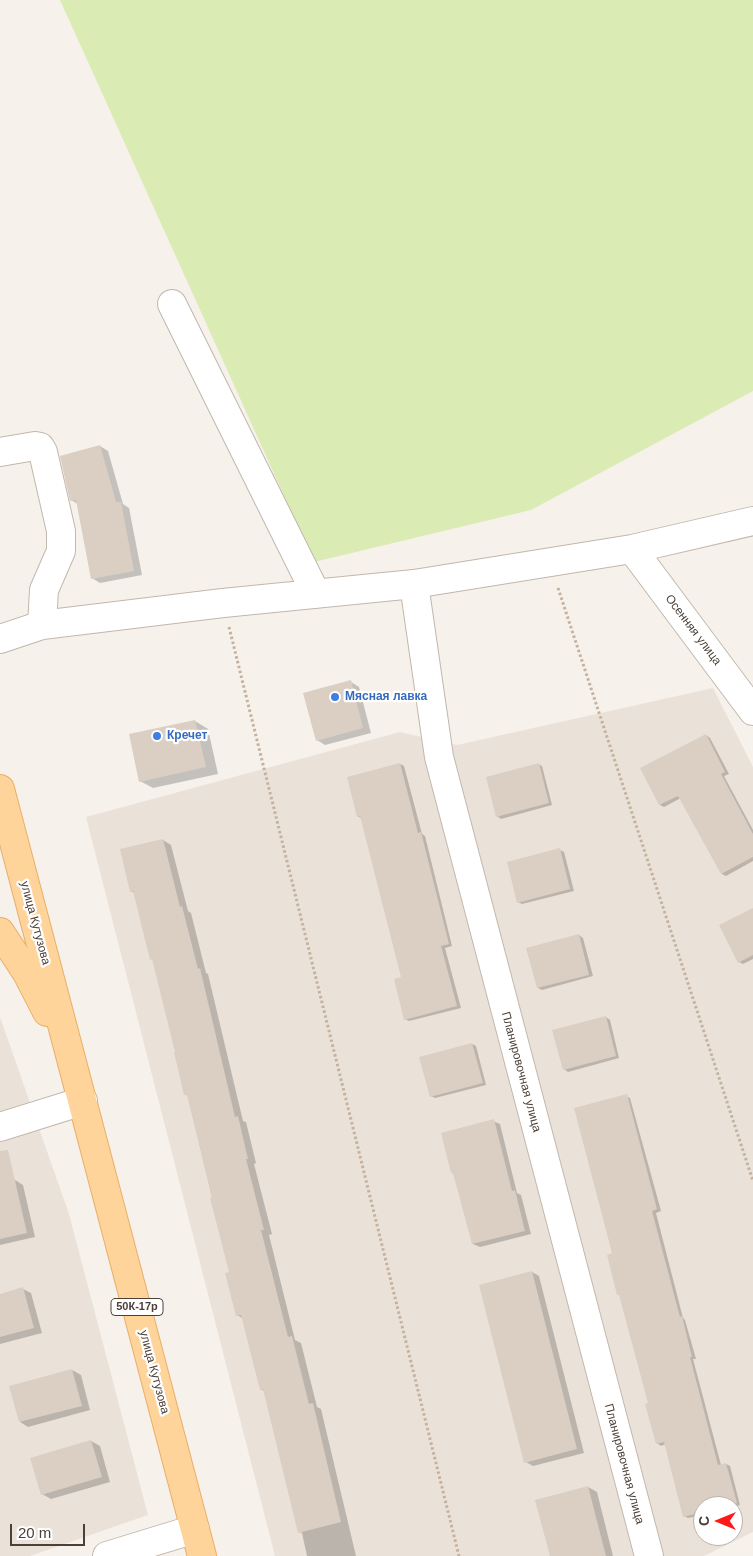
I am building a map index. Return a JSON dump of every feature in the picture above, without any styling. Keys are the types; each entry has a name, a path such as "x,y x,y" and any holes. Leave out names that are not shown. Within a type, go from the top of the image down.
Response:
{"main road":[{"name":"улица Кутузова","path":"0,788 202,1556"},
{"name":"улица Кутузова","path":"0,932 27,973 71,1058"}],"street":[{"path":"172,304 316,594"},
{"path":"0,452 35,446 40,447 45,460 62,540 61,551 44,590 42,625"},
{"path":"0,639 42,625 222,603 414,584 632,549 753,521"},
{"name":"Осенняя улица","path":"632,549 753,711"},
{"name":"Планировочная улица","path":"414,584 438,757 649,1556"},
{"path":"0,621 42,625"},
{"path":"0,656 5,649 42,625"},
{"path":"0,1127 83,1102"},
{"path":"107,1556 195,1529"}],"path":[{"path":"550,562 753,1181"},
{"path":"222,603 459,1556"}],"shaded area":[{"path":"713,688 753,767 753,1532 743,1537 743,1496 693,1496 693,1546 724,1546 704,1556 275,1556 86,817 400,732 457,745"},
{"path":"0,1017 69,1214 148,1515 30,1556 0,1556"}],"green space":[{"path":"60,0 753,0 753,391 531,510 314,562"}],"building":[{"path":"100,445 116,502 121,502 134,571 91,579 76,500 70,501 60,456"},
{"path":"351,680 363,728 316,741 303,693"},
{"path":"195,720 206,767 139,782 129,734"},
{"path":"706,734 725,772 721,774 753,834 753,857 721,874 678,796 659,805 640,768"},
{"path":"400,763 418,833 421,832 449,944 441,946 457,1006 404,1020 394,979 401,977 360,816 357,817 347,777"},
{"path":"539,763 549,803 496,817 486,777"},
{"path":"163,839 180,907 182,906 198,969 200,968 235,1117 238,1116 248,1159 246,1159 264,1230 261,1230 288,1337 292,1336 309,1404 313,1403 341,1522 298,1533 263,1389 260,1390 241,1315 236,1316 225,1273 229,1272 187,1095 184,1095 152,959 150,960 133,891 130,892 120,849"},
{"path":"560,848 570,889 517,903 507,862"},
{"path":"753,908 753,955 738,963 719,925"},
{"path":"579,934 589,975 537,988 526,948"},
{"path":"606,1016 616,1056 563,1070 552,1030"},
{"path":"472,1043 483,1083 430,1097 419,1057"},
{"path":"627,1094 657,1209 652,1211 680,1317 682,1316 692,1357 690,1357 718,1465 726,1463 735,1496 693,1496 693,1514 683,1517 664,1442 656,1444 645,1404 648,1403 607,1255 612,1253 574,1108"},
{"path":"494,1119 512,1191 515,1190 525,1231 472,1244 441,1133"},
{"path":"8,1150 27,1233 0,1239 0,1151"},
{"path":"532,1271 577,1449 524,1463 479,1285"},
{"path":"23,1287 34,1328 0,1337 0,1294"},
{"path":"72,1369 82,1406 19,1422 9,1386"},
{"path":"91,1440 102,1477 41,1495 30,1458"},
{"path":"588,1486 606,1556 550,1556 535,1500"}],"place":[{"name":"Мясная лавка","path":"335,697"},
{"name":"Кречет","path":"157,736"}]}
